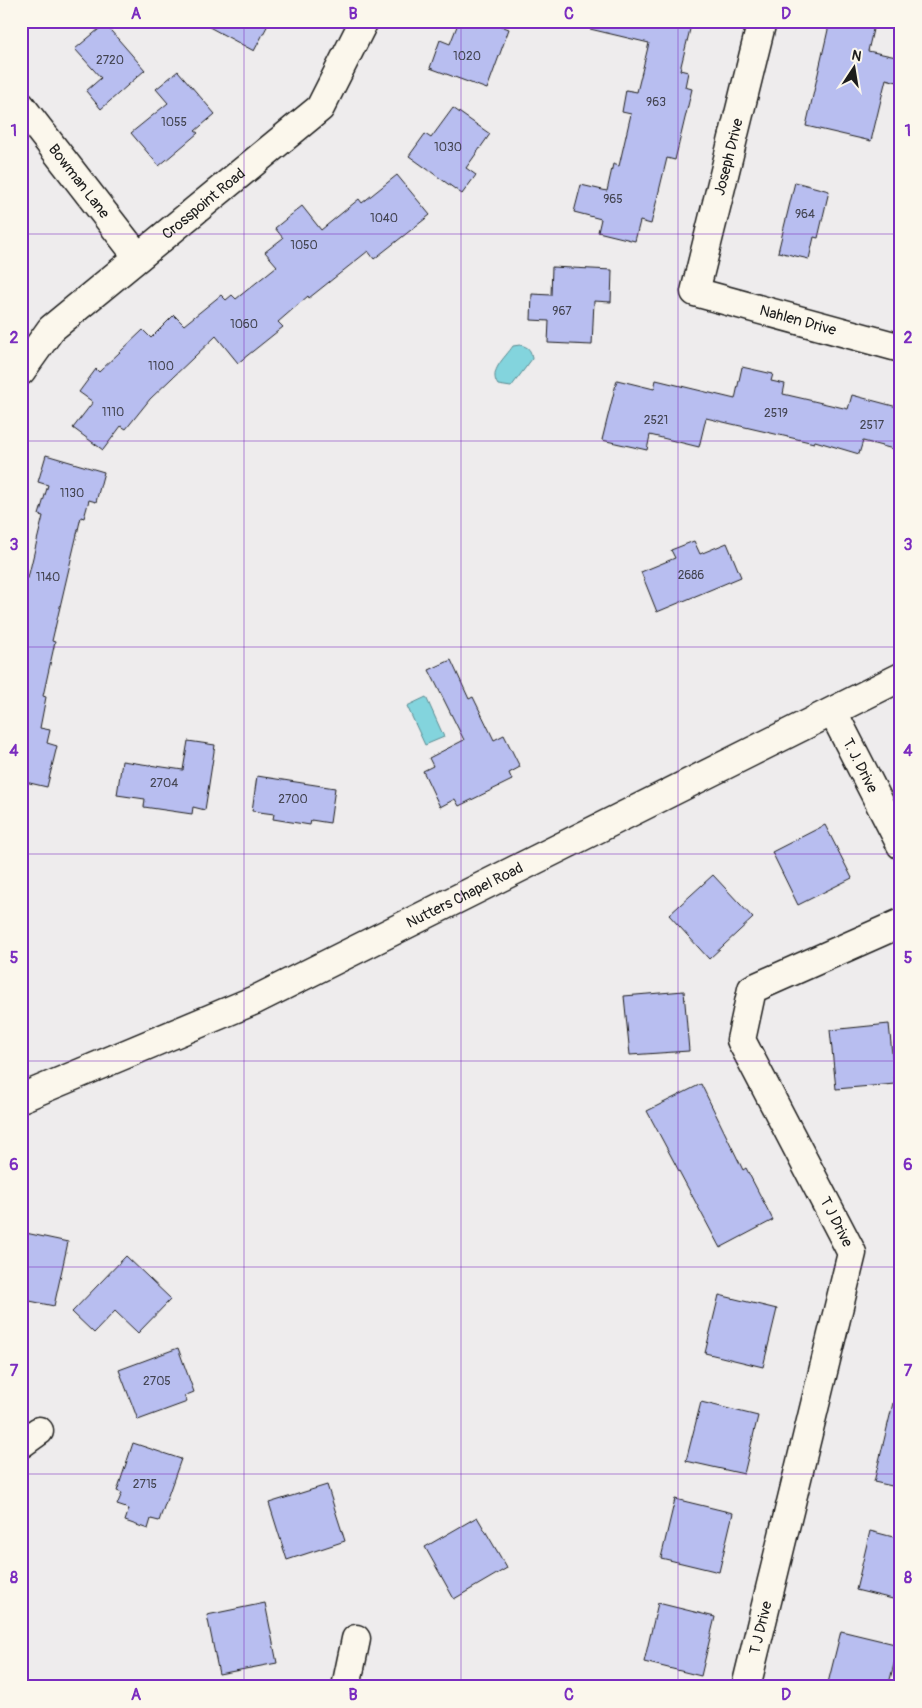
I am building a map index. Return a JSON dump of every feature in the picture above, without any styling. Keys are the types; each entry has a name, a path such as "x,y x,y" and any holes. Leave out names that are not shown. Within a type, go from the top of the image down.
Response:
{"street":[{"name":"Crosspoint Road","path":"21,371 51,330 320,108 364,21"},
{"name":"Joseph Drive","path":"695,292 762,21"},
{"name":"Bowman Lane","path":"21,106 138,257"},
{"name":"Nahlen Drive","path":"695,292 901,348"},
{"name":"Nutters Chapel Road","path":"21,1098 255,1000 901,677"},
{"name":"T. J. Drive","path":"833,712 901,846"},
{"name":"T J Drive","path":"746,1687 852,1253 741,1040 752,989 901,923"},
{"path":"346,1687 356,1639"}],"water":[{"path":"520,345 529,349 532,359 511,387 498,385 495,380 496,370 513,346"},
{"path":"426,697 444,737 425,745 407,706"}],"building":[{"path":"198,21 270,21 254,51"},
{"path":"459,21 488,21 509,29 487,89 430,68 440,40 450,44"},
{"path":"591,21 692,21 680,70 688,72 685,87 692,89 675,160 667,158 651,224 640,221 635,241 598,232 601,219 574,212 581,185 607,191 613,164 619,166 631,114 622,112 626,90 637,92 649,43 590,29"},
{"path":"830,21 875,21 868,51 901,58 901,83 886,79 871,141 806,126"},
{"path":"105,24 145,70 101,109 86,91 101,78 75,49"},
{"path":"178,71 215,114 195,131 198,133 159,166 131,133 168,103 156,89"},
{"path":"453,108 490,134 466,168 476,175 462,194 409,156 425,134 431,138"},
{"path":"397,175 430,215 374,259 368,251 309,298 308,296 278,322 283,327 238,363 216,336 150,399 126,429 121,426 103,450 73,428 93,402 79,392 96,369 99,372 143,330 151,338 174,315 184,325 221,295 226,300 232,295 236,299 277,266 265,252 283,238 275,228 302,206 321,230 359,199 362,203"},
{"path":"795,182 829,191 818,238 814,237 809,259 778,252"},
{"path":"552,267 612,270 611,302 594,301 592,345 548,343 549,321 531,320 532,294 551,295"},
{"path":"742,367 773,374 771,381 785,384 783,394 848,409 852,395 901,408 901,451 863,441 859,454 815,441 814,443 706,418 699,447 650,435 647,450 602,440 617,380 654,389 656,380 735,399"},
{"path":"46,455 104,472 96,502 89,500 84,518 81,517 52,641 55,642 43,696 46,697 40,728 50,730 47,743 57,746 47,787 21,781 21,576 28,578 43,516 39,515 48,485 38,482"},
{"path":"694,541 700,554 727,543 741,577 657,612 641,572 675,558 671,550"},
{"path":"451,660 469,699 473,697 494,740 504,735 520,767 509,773 512,780 459,806 455,799 440,807 423,771 433,766 429,758 464,740 429,670"},
{"path":"188,741 215,745 205,810 193,807 192,814 144,807 145,799 117,795 122,761 183,770"},
{"path":"257,776 335,788 330,823 311,820 310,825 273,819 274,814 252,811"},
{"path":"825,825 852,878 798,905 772,852"},
{"path":"713,875 753,918 709,959 669,915"},
{"path":"684,991 689,1051 630,1055 624,996"},
{"path":"889,1024 895,1084 836,1089 830,1030"},
{"path":"701,1084 743,1170 746,1168 773,1220 720,1248 647,1111"},
{"path":"21,1232 68,1242 54,1306 25,1300 28,1289 21,1288"},
{"path":"126,1256 171,1299 138,1333 115,1311 94,1333 72,1312"},
{"path":"719,1295 777,1309 763,1367 705,1353"},
{"path":"178,1348 194,1392 184,1396 187,1402 138,1420 119,1370"},
{"path":"701,1402 758,1416 744,1474 686,1461"},
{"path":"893,1403 901,1404 901,1488 874,1482"},
{"path":"133,1443 181,1459 159,1521 151,1519 148,1529 125,1521 129,1509 117,1505 122,1493 117,1491"},
{"path":"327,1485 345,1541 287,1560 269,1503"},
{"path":"675,1499 733,1513 719,1572 661,1558"},
{"path":"477,1517 507,1568 454,1599 425,1547"},
{"path":"870,1531 901,1539 901,1601 856,1590"},
{"path":"265,1603 277,1663 219,1674 207,1615"},
{"path":"658,1603 715,1617 701,1676 644,1662"},
{"path":"841,1631 899,1645 888,1687 827,1687"}]}
